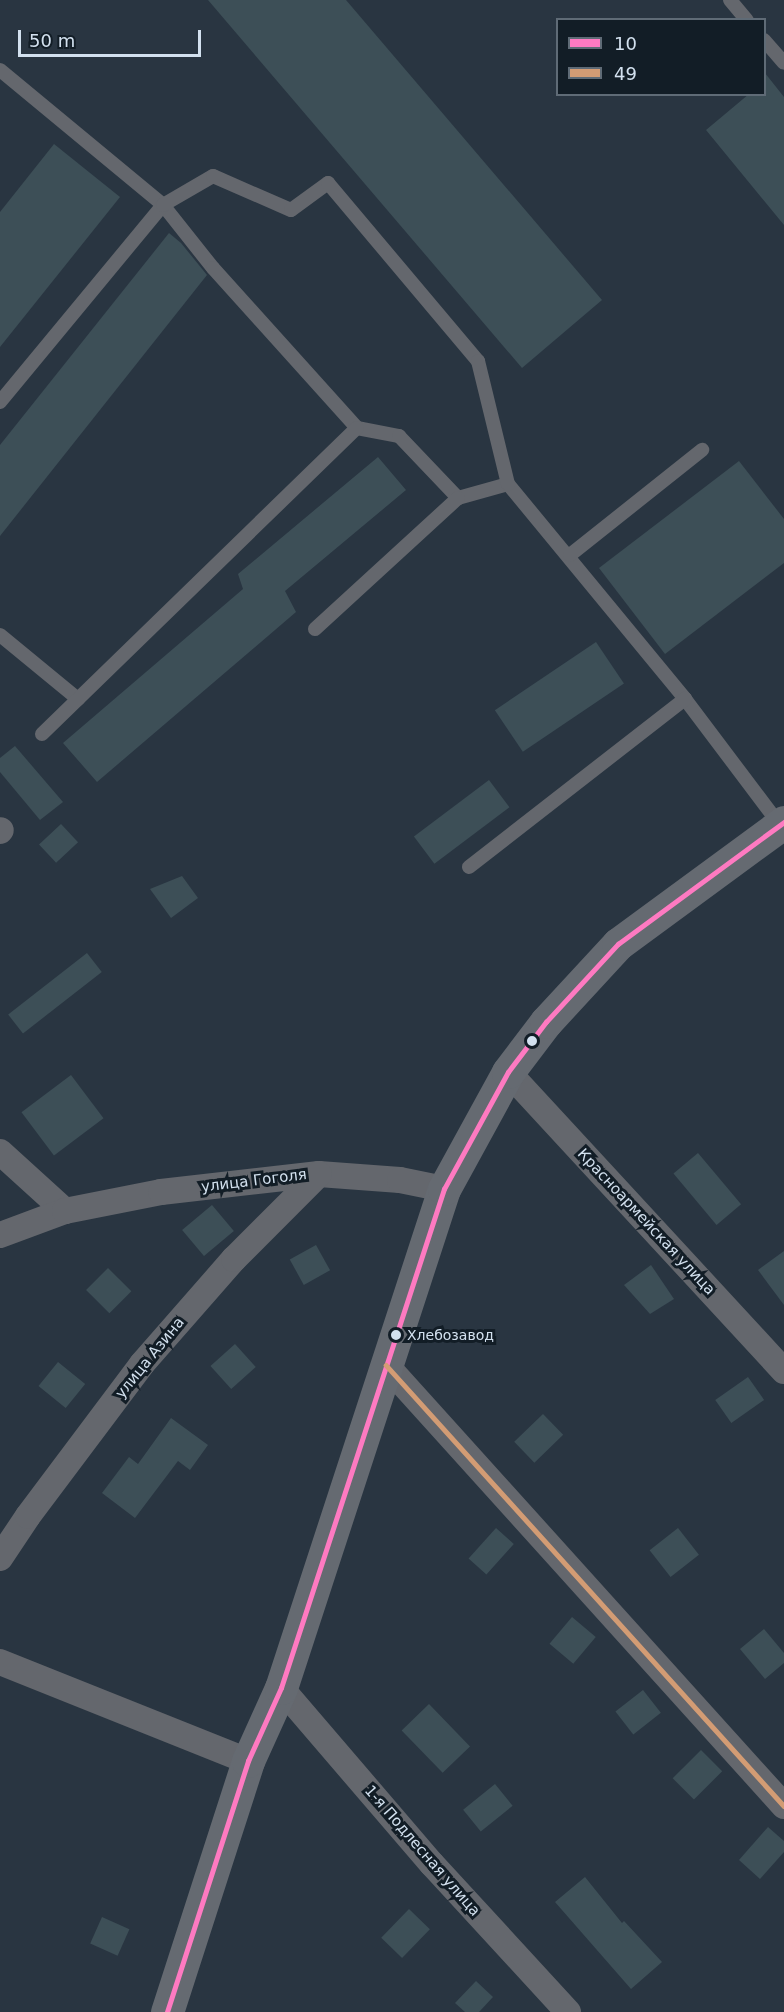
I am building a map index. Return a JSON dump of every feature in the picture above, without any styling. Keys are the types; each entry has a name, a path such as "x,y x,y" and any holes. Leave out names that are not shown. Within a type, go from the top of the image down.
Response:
{"main road":[{"path":"166,2012 248,1761 281,1688 444,1189 508,1072 546,1022 618,944 783,825"}],"street":[{"name":"Красноармейская улица","path":"508,1072 784,1371"},
{"path":"0,1152 65,1211"},
{"name":"улица Гоголя","path":"0,1235 65,1211 161,1192 320,1174 400,1180 444,1189"},
{"name":"улица Азина","path":"0,1558 28,1516 142,1364 234,1259 320,1174"},
{"path":"386,1365 784,1806"},
{"path":"0,1662 248,1761"},
{"name":"1-я Подлесная улица","path":"281,1688 432,1864 567,2012"}],"lane":[{"path":"730,0 745,18"},
{"path":"766,41 784,63"},
{"path":"0,70 163,205 213,268 357,428 399,436 458,498"},
{"path":"0,402 163,205 213,176 291,210 328,183 478,361 508,484 570,555 686,699 783,825"},
{"path":"42,734 357,428"},
{"path":"570,555 702,450"},
{"path":"315,629 458,498 508,484"},
{"path":"0,635 78,699"},
{"path":"469,867 686,699"}],"building":[{"path":"208,0 346,0 602,300 522,368"},
{"path":"766,74 784,97 784,225 706,130 747,96 766,96"},
{"path":"54,144 120,197 0,347 0,212"},
{"path":"169,233 181,243 207,275 0,536 0,445"},
{"path":"378,457 406,490 285,591 296,612 97,782 63,743 243,589 238,574"},
{"path":"739,461 784,519 784,563 665,654 599,568"},
{"path":"596,642 624,683 523,752 495,710"},
{"path":"15,746 63,802 40,820 0,772 0,758"},
{"path":"489,780 509,807 434,864 414,837"},
{"path":"61,824 78,842 56,863 39,844"},
{"path":"182,876 198,898 171,918 150,889"},
{"path":"87,953 102,972 23,1033 8,1015"},
{"path":"71,1075 103,1118 54,1155 21,1112"},
{"path":"698,1153 741,1204 717,1225 673,1174"},
{"path":"212,1205 234,1231 204,1256 182,1230"},
{"path":"316,1245 330,1270 304,1285 290,1260"},
{"path":"784,1251 784,1305 758,1270"},
{"path":"651,1265 674,1299 650,1314 624,1285"},
{"path":"108,1268 131,1291 109,1313 86,1290"},
{"path":"235,1344 256,1367 231,1389 210,1366"},
{"path":"58,1362 85,1384 66,1408 38,1386"},
{"path":"748,1377 764,1400 731,1423 715,1400"},
{"path":"543,1414 563,1435 534,1463 514,1442"},
{"path":"171,1418 208,1445 190,1470 178,1461 135,1518 102,1493 129,1457 138,1464"},
{"path":"496,1528 514,1544 486,1575 469,1558"},
{"path":"678,1528 699,1555 671,1577 650,1550"},
{"path":"572,1617 596,1637 573,1664 550,1644"},
{"path":"764,1629 784,1653 784,1663 765,1679 740,1649"},
{"path":"643,1690 661,1713 633,1734 615,1712"},
{"path":"429,1704 470,1746 443,1773 402,1730"},
{"path":"701,1750 722,1771 694,1799 673,1778"},
{"path":"495,1784 513,1806 481,1832 463,1810"},
{"path":"768,1827 784,1841 784,1852 760,1879 739,1860"},
{"path":"585,1877 622,1923 624,1921 662,1962 631,1989 555,1902"},
{"path":"409,1909 430,1929 402,1958 381,1938"},
{"path":"102,1917 129,1929 118,1956 90,1943"},
{"path":"476,1981 493,1997 479,2012 465,2012 455,2003"}],"transit line":[{"name":"10","path":"167,2012 248,1761 281,1688 444,1189 508,1072 546,1022 618,944 784,822"},
{"name":"49","path":"386,1365 784,1806"}],"place":[{"name":"Хлебозавод","path":"396,1335"}]}
